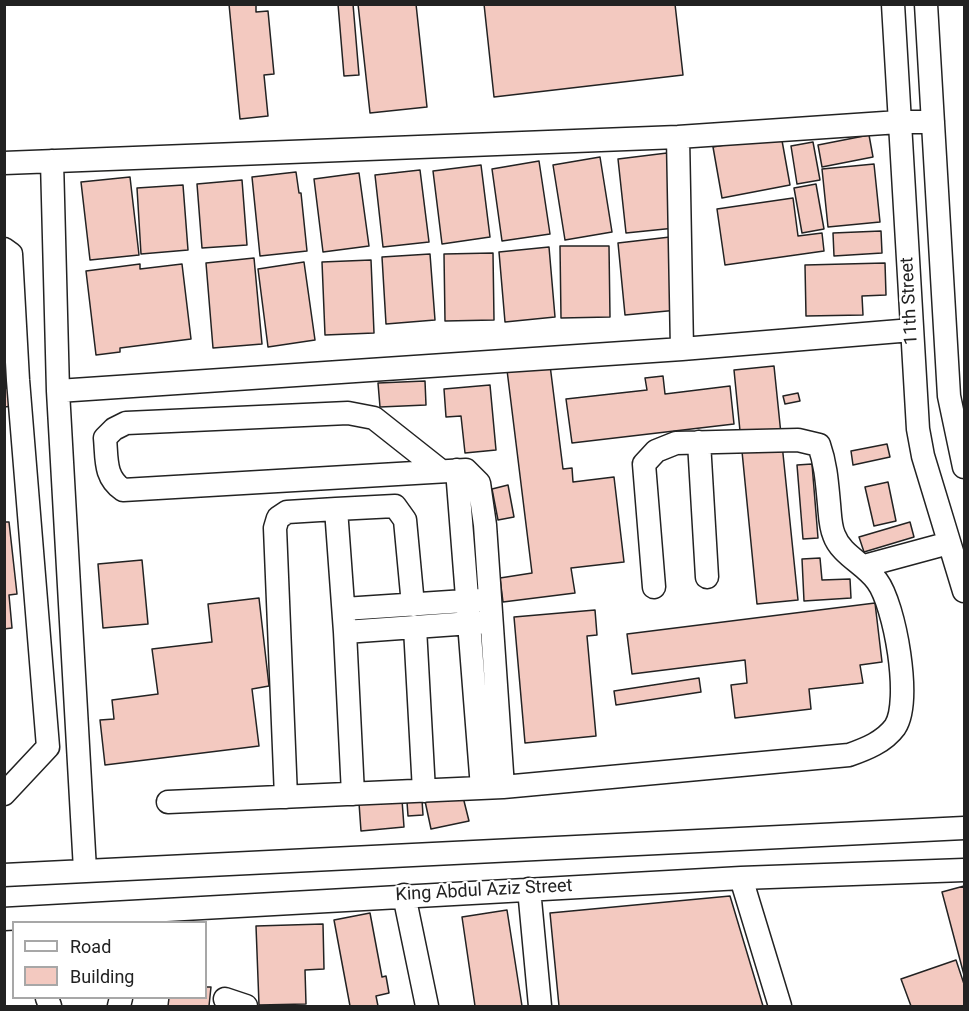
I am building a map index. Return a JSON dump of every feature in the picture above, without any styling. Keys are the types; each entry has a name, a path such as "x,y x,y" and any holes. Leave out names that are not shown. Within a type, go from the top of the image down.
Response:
{"street":[{"name":"11th Street","path":"893,4 918,429 923,456 964,591"},
{"name":"11th Street","path":"926,4 950,396 960,429 964,467"},
{"path":"4,163 678,137 899,122 933,122"},
{"path":"678,137 682,348"},
{"path":"52,161 57,390 86,870"},
{"path":"4,794 48,747 22,444 11,380 8,252"},
{"path":"57,390 682,348 912,330"},
{"path":"493,788 449,471 374,418 348,413 126,423 114,429 105,438 108,472 113,483 123,490 449,471 466,470 479,483 485,525 491,610 493,788"},
{"path":"4,427 22,444"},
{"path":"168,802 493,788 849,755 875,745 896,726 903,699 900,650 888,603 879,582 864,566 840,548 833,535 825,464 819,446 798,440 699,442 676,443 656,451 644,464 654,587"},
{"path":"699,442 707,577"},
{"path":"286,797 275,528 278,518 287,512 395,506 405,520 413,605"},
{"path":"336,509 344,609 353,794"},
{"path":"864,566 949,543"},
{"path":"344,609 413,605 468,612"},
{"path":"345,632 415,628 468,612 491,610"},
{"path":"415,628 424,791"},
{"path":"4,770 27,768"},
{"path":"4,874 959,826"},
{"name":"King Abdul Aziz Street","path":"4,919 404,895 741,878 964,870"},
{"path":"741,878 780,1006"},
{"path":"530,889 540,1006"},
{"path":"404,895 427,1006"},
{"path":"176,921 191,907"}],"building":[{"path":"229,4 256,4 256,12 268,11 274,74 264,75 268,116 240,119"},
{"path":"338,4 353,4 359,75 344,76"},
{"path":"358,4 416,4 427,107 370,113"},
{"path":"484,4 675,4 683,75 494,97"},
{"path":"781,135 790,185 722,198 713,147"},
{"path":"869,135 873,157 822,167 818,145"},
{"path":"813,142 820,180 797,184 791,146"},
{"path":"667,153 675,228 626,233 618,159"},
{"path":"600,157 612,232 565,240 553,165"},
{"path":"539,161 550,234 502,241 492,169"},
{"path":"874,164 880,222 828,227 822,169"},
{"path":"481,165 490,237 442,244 433,171"},
{"path":"420,170 429,242 383,247 375,175"},
{"path":"296,172 299,193 301,193 307,251 260,256 252,177"},
{"path":"359,173 369,246 323,252 314,179"},
{"path":"130,177 139,255 90,260 81,182"},
{"path":"242,180 247,245 202,248 197,184"},
{"path":"816,184 824,229 802,233 794,188"},
{"path":"183,185 188,250 141,254 137,188"},
{"path":"793,198 798,236 822,233 824,251 725,265 717,209"},
{"path":"881,231 882,253 834,256 833,233"},
{"path":"670,237 678,310 625,315 618,243"},
{"path":"560,246 609,246 610,317 561,318"},
{"path":"549,247 555,317 505,322 499,252"},
{"path":"493,253 494,320 445,321 444,254"},
{"path":"430,254 435,320 386,324 382,257"},
{"path":"254,258 262,344 213,348 206,263"},
{"path":"371,260 374,333 325,335 322,262"},
{"path":"304,262 315,340 268,347 258,269"},
{"path":"885,263 886,295 862,296 863,315 806,316 805,265"},
{"path":"140,264 140,269 182,264 191,339 120,348 120,352 96,355 86,271"},
{"path":"550,365 563,469 572,468 573,482 614,477 624,562 571,568 575,593 503,602 500,578 532,573 507,370"},
{"path":"774,366 798,600 757,604 734,370"},
{"path":"663,376 665,394 730,386 734,424 572,443 566,399 647,390 645,378"},
{"path":"425,381 426,405 380,407 378,383"},
{"path":"490,385 496,450 465,453 461,416 446,417 444,389"},
{"path":"4,388 11,388 13,406 4,407"},
{"path":"798,393 800,401 785,404 783,396"},
{"path":"887,444 890,457 853,465 851,451"},
{"path":"812,464 818,538 803,539 797,465"},
{"path":"888,482 896,521 874,526 865,487"},
{"path":"508,485 514,517 498,520 492,489"},
{"path":"4,522 9,522 17,594 9,595 12,628 4,629"},
{"path":"910,522 914,537 864,552 859,537"},
{"path":"820,558 822,580 850,579 851,598 804,601 802,559"},
{"path":"142,560 148,624 103,628 98,564"},
{"path":"259,598 269,686 252,689 259,746 105,765 100,720 114,719 112,700 158,694 152,649 212,642 208,604"},
{"path":"875,603 882,662 860,665 863,683 809,689 811,709 735,718 731,685 747,683 745,660 632,674 627,634"},
{"path":"595,610 597,635 587,636 596,736 525,743 514,617"},
{"path":"699,678 701,692 616,705 614,691"},
{"path":"462,793 469,821 431,829 425,801"},
{"path":"402,800 404,827 361,831 359,803"},
{"path":"422,800 423,815 408,816 407,802"},
{"path":"964,886 964,975 942,892"},
{"path":"730,896 763,1006 559,1006 550,913"},
{"path":"507,910 522,1006 475,1006 462,917"},
{"path":"370,913 382,977 386,976 389,993 376,996 378,1006 350,1006 334,920"},
{"path":"323,924 324,969 305,970 306,1004 259,1005 256,926"},
{"path":"956,960 964,984 964,1006 911,1006 901,979"},
{"path":"207,987 211,987 209,1006 168,1006 169,999 207,999"}]}
